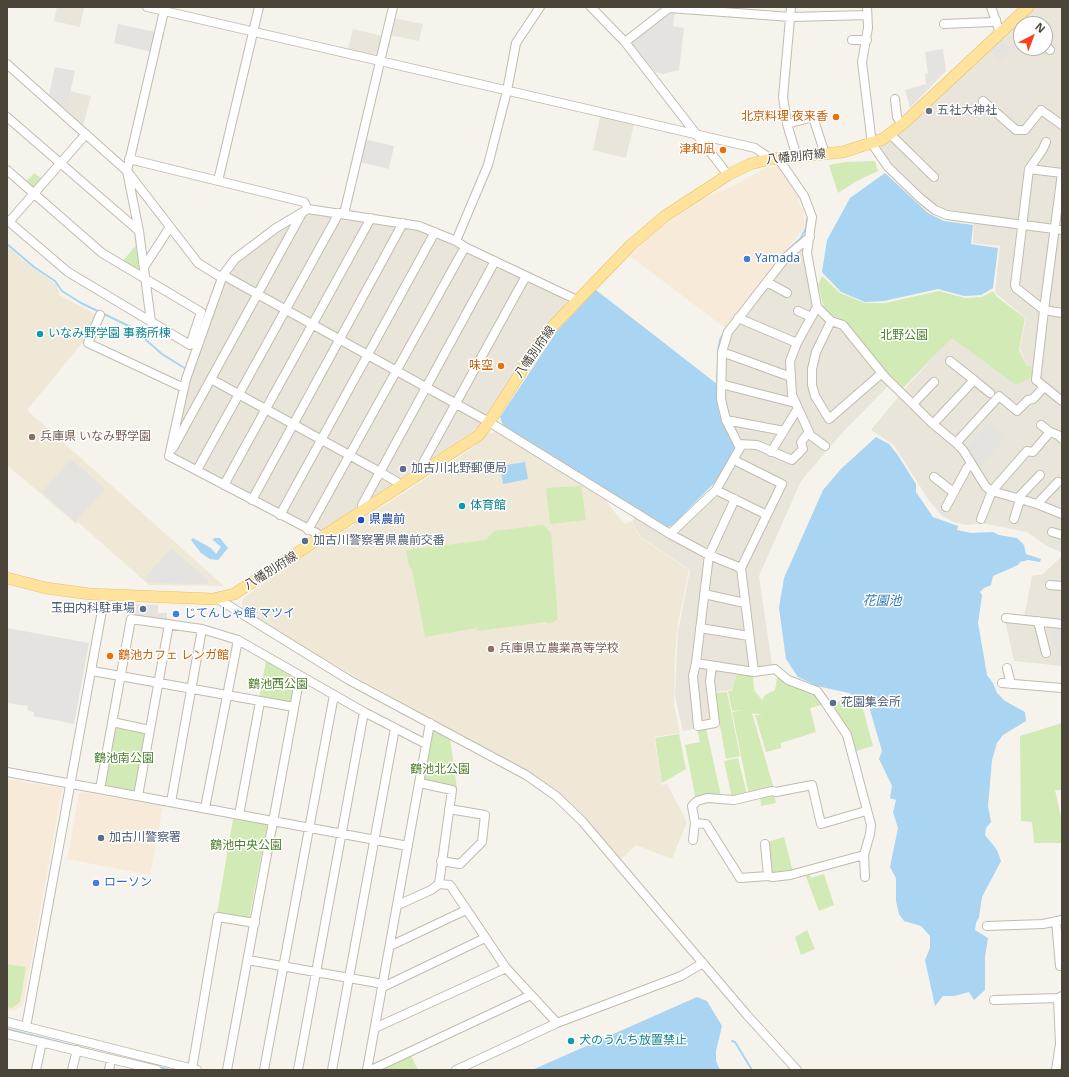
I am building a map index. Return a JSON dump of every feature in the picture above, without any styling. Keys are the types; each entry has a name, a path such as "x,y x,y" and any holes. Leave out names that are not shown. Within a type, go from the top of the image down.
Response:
{"main road":[{"name":"八幡別府線","path":"7,578 46,588 105,594 218,599 234,594 472,440 489,422 541,341 577,300 631,245 690,198 728,175 750,164 775,159 843,152 872,144 902,125 1000,33 1013,25"}],"street":[{"path":"147,7 755,148 775,159 804,196 812,217 808,253 817,307 831,321 843,325 882,373 933,424 956,443 986,487 992,491 1037,504 1062,514"},
{"path":"218,181 259,7"},
{"path":"196,470 285,310 342,213 393,7"},
{"path":"456,241 488,165 507,91 516,43 540,7"},
{"path":"591,7 625,42 728,175"},
{"path":"791,7 784,97 787,124 797,157"},
{"path":"991,7 1000,33"},
{"path":"625,42 664,11 672,8 791,17 867,11 867,40 862,62 872,144 888,167 904,185 935,210 947,215 1058,229"},
{"path":"151,322 139,231 127,171 164,11"},
{"path":"944,24 992,22 996,20"},
{"path":"852,40 867,40"},
{"path":"7,64 127,171 198,263 489,422 670,534 709,555 741,568"},
{"path":"894,99 897,116 902,125"},
{"path":"983,101 994,116 1016,130 1025,130 1042,110 1062,124"},
{"path":"7,117 139,231"},
{"path":"787,124 813,117 825,154"},
{"path":"7,170 34,193 102,253 201,312 190,346 68,272 8,221 34,193 86,134"},
{"path":"890,134 934,177"},
{"path":"1046,142 1029,169 1015,284 1016,288 1044,310 1062,313"},
{"path":"129,159 304,202 305,211 257,294 169,456"},
{"path":"1029,169 1062,173 1058,229 1044,310 1036,380 1062,401"},
{"path":"169,456 184,388 222,276 235,258 276,228 305,211 342,213 419,226 456,241 465,247 577,300"},
{"path":"224,485 371,218"},
{"path":"252,500 403,223"},
{"path":"144,267 170,227"},
{"path":"280,515 435,232"},
{"path":"670,534 716,490 740,448 726,420 722,399 722,352 728,332 786,257 810,236"},
{"path":"308,530 465,247"},
{"path":"364,510 362,505 495,261"},
{"path":"427,469 423,463 526,276"},
{"path":"767,282 787,293"},
{"path":"817,307 797,343 790,361 792,395 796,406 810,435 825,446"},
{"path":"798,311 811,317"},
{"path":"100,315 88,343 184,388"},
{"path":"738,318 797,343"},
{"path":"831,321 816,352 812,369 812,385 815,396 829,419 882,373"},
{"path":"722,352 791,377"},
{"path":"950,361 988,389"},
{"path":"211,379 398,482 401,487"},
{"path":"933,424 957,394 974,380"},
{"path":"913,404 934,382"},
{"path":"721,384 796,406"},
{"path":"956,443 985,417 999,396 1017,411 1028,400 1033,400 1044,387"},
{"path":"772,452 796,406"},
{"path":"726,420 784,431"},
{"path":"1041,425 1062,439"},
{"path":"739,444 757,446 792,460 803,449 801,442 809,432"},
{"path":"981,519 992,491 1024,448 1033,452 1050,432"},
{"path":"169,456 308,530 324,537"},
{"path":"734,460 782,484 741,568 754,672"},
{"path":"946,507 967,468 971,464"},
{"path":"1014,520 1018,499 1040,475"},
{"path":"934,477 954,492"},
{"path":"1037,504 1058,482"},
{"path":"716,490 767,515"},
{"path":"712,666 710,681 715,723 698,726 693,676 696,664 709,555 735,499"},
{"path":"1052,532 1062,535"},
{"path":"1050,586 1062,586"},
{"path":"26,1027 105,594"},
{"path":"704,594 745,603"},
{"path":"218,599 349,680 526,775 556,796 582,821 747,1015 797,1070"},
{"path":"1006,618 1062,624"},
{"path":"100,789 131,619 202,629 238,640 364,712 426,744"},
{"path":"1038,621 1046,652"},
{"path":"138,796 169,624"},
{"path":"700,628 749,636"},
{"path":"171,802 202,629"},
{"path":"206,808 226,696 238,640"},
{"path":"696,664 754,672 775,669 788,680 817,691 847,735 866,811 871,825 864,854 865,877"},
{"path":"1007,668 1007,683 1062,688"},
{"path":"92,670 192,690 294,707"},
{"path":"227,1070 300,676"},
{"path":"264,1070 282,966 334,695"},
{"path":"239,814 260,702"},
{"path":"298,1070 364,712"},
{"path":"112,722 150,730"},
{"path":"430,723 367,1069 374,1069 531,995"},
{"path":"332,1070 395,728"},
{"path":"7,772 408,846"},
{"path":"398,905 431,890 438,884 452,790 420,783"},
{"path":"693,840 695,823 692,806 697,801 707,798 734,800 772,791 776,792 812,785 821,824 866,811"},
{"path":"441,861 460,864 482,842 485,815 449,809"},
{"path":"695,823 706,824 740,878 790,875 864,854"},
{"path":"765,844 768,876"},
{"path":"438,884 450,885 506,968 557,1023"},
{"path":"390,946 466,910"},
{"path":"7,1022 194,1069 218,917 255,923"},
{"path":"987,926 1043,924 1059,921 1060,966"},
{"path":"248,960 383,985 486,938"},
{"path":"456,1070 557,1023 681,976 703,963"},
{"path":"375,1028 506,968"},
{"path":"994,1000 1060,997 1061,1048 1056,1070"},
{"path":"7,1034 77,1050 147,1069 157,1070"},
{"path":"36,1070 42,1042"},
{"path":"72,1070 77,1050"},
{"path":"109,1070 112,1059"}],"shaded area":[{"path":"57,7 84,7 80,27 54,21"},
{"path":"1034,7 1062,7 1062,553 1047,546 1027,532 982,523 967,525 953,522 941,515 928,499 894,445 871,430 909,384 952,337 1030,373 1020,349 1026,318 995,293 1000,246 973,243 974,215 941,208 923,196 906,181 878,148 1013,26 1013,56 1053,56 1053,16 1024,16"},
{"path":"675,11 673,26 684,28 679,70 662,74 655,72 631,42 666,12"},
{"path":"393,18 423,24 419,41 389,35"},
{"path":"118,24 156,32 151,52 114,43"},
{"path":"353,29 382,36 379,52 374,55 348,49"},
{"path":"1001,39 1010,50 1000,61 989,50"},
{"path":"943,49 946,71 910,108 905,90 926,84 925,74 928,73 925,52"},
{"path":"55,67 75,71 66,110 49,95"},
{"path":"70,91 91,96 83,126 66,110"},
{"path":"600,117 634,124 626,158 593,150"},
{"path":"364,139 394,146 389,169 359,162"},
{"path":"779,166 800,195 798,202 804,211 804,228 725,328 630,256 657,230 703,198 735,185 767,167"},
{"path":"311,211 418,227 566,297 567,302 535,341 487,418 226,274 232,266 285,226"},
{"name":"兵庫県 いなみ野学園","path":"7,246 25,262 57,285 59,295 95,314 83,342 27,410 224,586 149,585 78,522 76,524 7,465"},
{"path":"799,248 803,248 812,306 827,323 841,328 889,385 841,434 801,481 759,576 773,671 738,674 732,690 714,692 718,725 683,731 675,695 678,632 690,570 641,537 632,522 635,517 671,539 716,494 743,449 741,438 727,415 724,405 725,373 731,332"},
{"path":"224,278 483,422 470,433 319,532 171,455 189,382"},
{"path":"989,423 1006,437 977,469 965,449"},
{"name":"兵庫県立農業高等学校","path":"497,432 606,500 610,507 625,524 631,521 640,537 689,570 678,623 675,653 674,705 680,733 654,737 662,785 667,784 687,822 672,859 636,845 620,860 564,799 542,781 315,654 242,608 243,598 281,571 449,464 471,449 489,433"},
{"path":"71,459 105,489 75,522 42,492"},
{"path":"171,548 208,580 208,584 149,583 144,579"},
{"path":"1062,556 1062,666 1014,661 1004,616 1024,618 1032,576 1043,574"},
{"name":"玉田内科駐車場","path":"129,604 158,605 158,613 167,613 167,621 128,616"},
{"path":"1050,626 1062,627 1062,665 1060,665"},
{"path":"7,628 89,643 74,724 33,716 34,712 27,710 28,706 7,703"},
{"path":"7,779 60,788 62,790 23,1005 14,1011 7,1010"},
{"path":"82,792 163,806 150,875 67,859 79,794"}],"green space":[{"path":"875,161 878,171 857,181 838,193 829,165 845,162"},
{"path":"34,173 41,178 32,188 26,182"},
{"path":"136,245 139,270 122,262"},
{"name":"北野公園","path":"822,276 840,293 865,303 885,303 939,291 965,298 982,297 993,291 997,297 1025,318 1019,350 1027,366 1034,367 1033,377 1016,385 952,338 903,388 886,371 846,323 830,314 824,308 818,285"},
{"path":"581,486 586,520 550,524 546,488"},
{"path":"543,525 551,533 558,619 549,624 546,622 477,631 477,628 425,637 412,569 409,566 406,550 486,540 494,531"},
{"name":"鶴池西公園","path":"266,661 296,677 291,703 259,698"},
{"path":"753,673 754,690 762,700 765,695 775,690 778,673 813,692 825,704 810,708 816,732 781,743 781,748 766,752 755,715 763,715 752,713 774,789 749,795 732,712 743,710 732,711 728,691 732,691 737,674"},
{"path":"727,692 740,756 726,759 714,693"},
{"path":"845,697 863,709 873,746 853,752 831,707"},
{"path":"1062,723 1062,790 1055,790 1062,822 1062,843 1034,843 1032,822 1021,821 1020,736"},
{"name":"鶴池南公園","path":"118,727 127,728 127,731 143,731 145,735 135,789 131,792 105,787 104,784 114,731"},
{"path":"706,728 721,796 696,800 685,745 700,742 697,730"},
{"name":"鶴池北公園","path":"435,731 450,738 457,788 426,782 424,780 433,733"},
{"path":"679,734 686,769 662,783 655,738"},
{"path":"738,758 747,794 732,798 724,761"},
{"path":"774,794 776,803 761,806 760,796"},
{"name":"鶴池中央公園","path":"233,819 265,824 267,826 249,919 217,913"},
{"path":"784,837 793,872 772,875 767,842"},
{"path":"809,873 811,878 824,874 834,905 819,911 805,874"},
{"path":"807,930 815,949 801,955 795,937"},
{"path":"7,964 26,967 20,1002 12,1008 7,1007"},
{"path":"411,1055 418,1070 378,1070"}],"water":[{"path":"885,173 928,213 944,221 973,225 971,244 998,248 993,288 981,295 964,296 938,289 884,301 865,302 841,292 822,272 827,240 850,198"},
{"path":"596,290 717,384 719,414 735,446 720,477 673,525 666,528 503,426 500,417 557,331"},
{"name":"花園池","path":"876,437 889,444 897,454 916,484 916,492 933,517 958,526 957,530 971,533 993,532 999,535 1017,538 1024,545 1026,554 1041,559 1040,562 1028,560 1020,562 1018,565 993,576 991,585 984,588 980,592 982,595 978,623 987,675 993,683 997,693 1005,701 1025,712 1026,721 1003,735 997,743 992,760 988,806 991,822 986,828 985,835 997,850 1001,861 982,897 979,917 975,930 988,938 985,957 985,990 974,1000 969,992 954,996 943,996 935,1006 925,960 930,948 930,936 921,926 904,921 899,914 896,901 896,878 890,867 898,828 893,812 896,800 890,798 892,786 879,759 882,751 868,703 849,693 817,686 798,677 786,659 779,608 784,578 823,490 841,469"},
{"path":"525,462 528,479 503,484 500,466"},
{"path":"193,538 211,548 216,554 221,547 213,540 214,538 220,538 228,548 218,560 210,559 201,553 191,540"},
{"path":"697,997 707,1001 722,1026 716,1051 716,1061 720,1070 532,1070"}],"waterway":[{"path":"786,252 801,238 806,228 807,219"},
{"path":"7,244 34,267 55,281 62,291 81,303 131,327 162,354 186,369"},
{"path":"718,352 720,340 726,328"},
{"path":"717,383 718,362"},
{"path":"7,1029 102,1053"},
{"path":"732,1041 735,1042 752,1070"},
{"path":"159,1067 171,1070"}],"place":[{"name":"五社大神社","path":"929,111"},
{"name":"北京料理 夜来香","path":"836,117"},
{"name":"津和凪","path":"723,150"},
{"name":"Yamada","path":"747,259"},
{"name":"いなみ野学園 事務所棟","path":"40,334"},
{"name":"味空","path":"501,366"},
{"name":"兵庫県 いなみ野学園","path":"32,437"},
{"name":"加古川北野郵便局","path":"403,469"},
{"name":"体育館","path":"462,506"},
{"name":"県農前","path":"361,520"},
{"name":"加古川警察署県農前交番","path":"305,541"},
{"name":"玉田内科駐車場","path":"143,609"},
{"name":"じてんしゃ館 マツイ","path":"176,614"},
{"name":"兵庫県立農業高等学校","path":"491,649"},
{"name":"鶴池カフェ レンガ館","path":"110,656"},
{"name":"花園集会所","path":"833,703"},
{"name":"加古川警察署","path":"101,838"},
{"name":"ローソン","path":"96,883"},
{"name":"犬のうんち放置禁止","path":"571,1041"}]}
